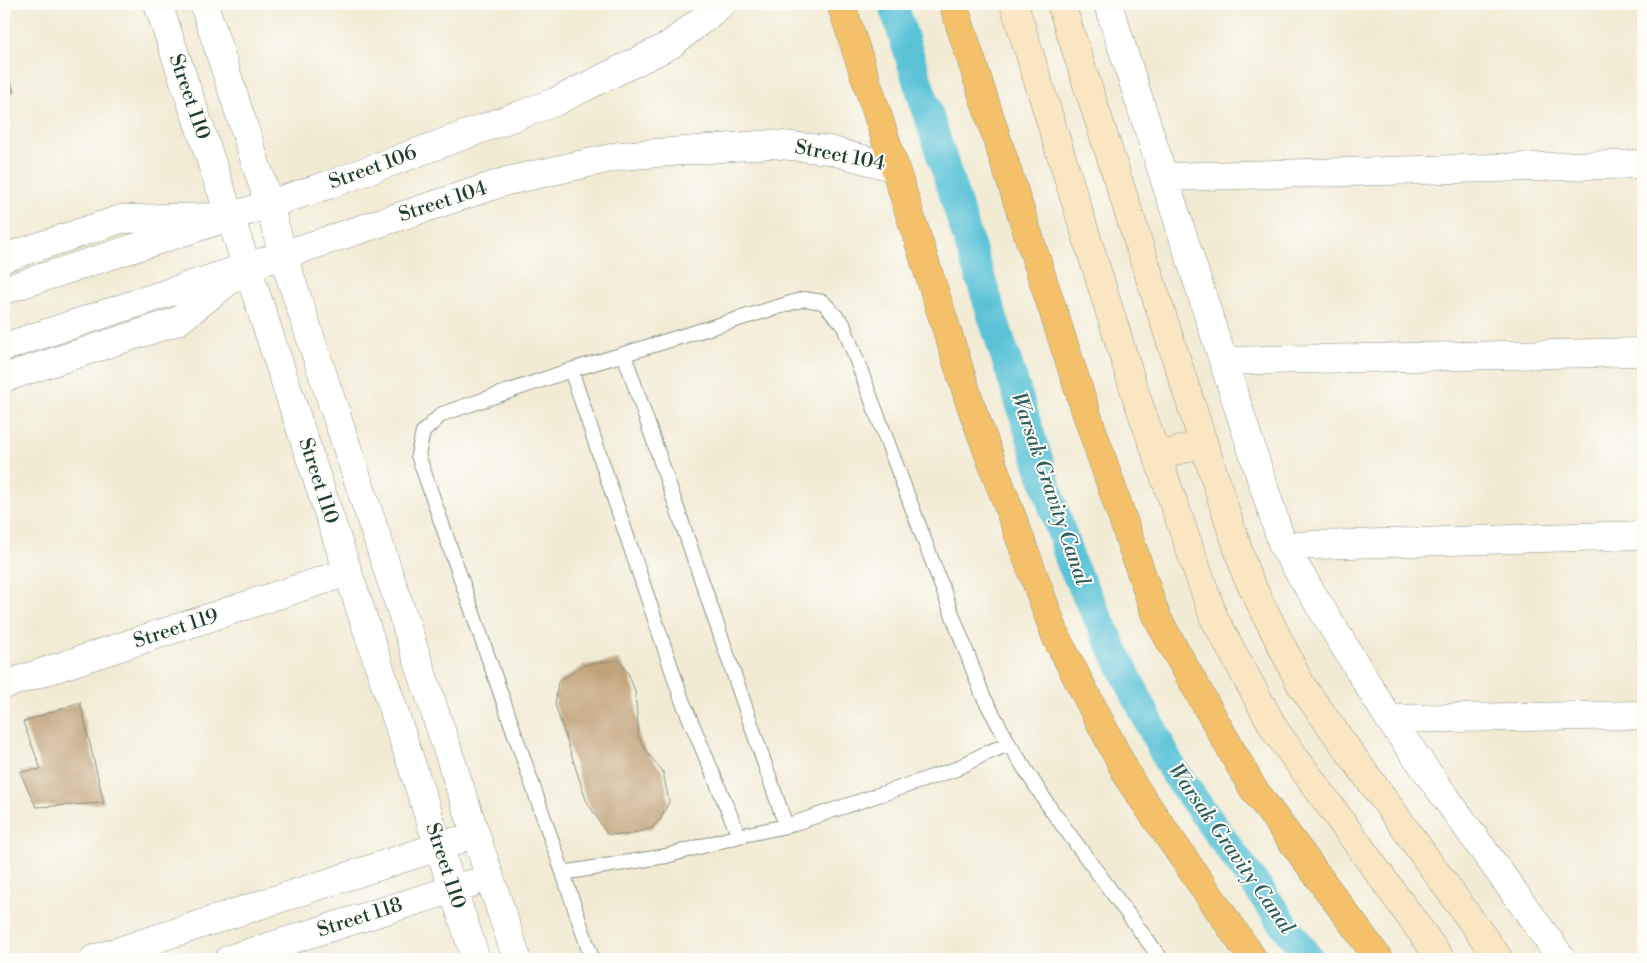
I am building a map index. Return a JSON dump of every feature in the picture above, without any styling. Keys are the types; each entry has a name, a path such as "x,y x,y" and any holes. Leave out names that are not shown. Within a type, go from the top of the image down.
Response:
{"main road":[{"path":"840,4 896,168 971,406 1057,639 1132,782 1253,959"},
{"path":"953,4 1086,412 1156,616 1252,787 1379,959"},
{"path":"1014,4 1134,386 1214,618 1275,730 1441,959"},
{"path":"1062,4 1246,574 1301,686 1499,959"},
{"path":"1158,457 1204,443"}],"street":[{"name":"Street 110","path":"158,4 476,959"},
{"name":"Street 110","path":"204,4 269,204 283,255 517,959"},
{"name":"Street 106","path":"4,290 328,185 555,102 670,46 722,4"},
{"path":"1108,4 1283,546 1389,719 1562,959"},
{"name":"Street 104","path":"4,347 507,181 620,156 772,144 829,150 896,168"},
{"path":"1164,177 1643,164"},
{"path":"4,258 121,219 229,216"},
{"path":"4,378 178,321 247,267"},
{"path":"1223,361 1643,352"},
{"path":"1283,546 1643,535"},
{"name":"Street 119","path":"4,685 348,572"},
{"path":"1389,719 1643,715"},
{"path":"94,959 439,845 476,835"},
{"name":"Street 118","path":"229,959 490,878"}],"lane":[{"path":"592,959 564,872 418,455 423,432 442,414 571,370 804,299 823,302 843,324 983,696 1009,744 1050,808 1161,959"},
{"path":"624,354 786,826"},
{"path":"571,370 682,700 739,836"},
{"path":"564,872 666,856 739,836 786,826 956,769 984,754 1009,744"}],"building":[{"path":"4,64 14,92 4,95"},
{"path":"618,660 628,673 635,691 639,738 647,752 663,772 669,802 661,818 652,828 626,835 607,834 586,800 555,704 558,682 585,665"},
{"path":"80,702 104,803 36,807 20,772 41,769 23,722"}],"waterway":[{"name":"Warsak Gravity Canal","path":"893,4 1071,563 1172,769 1309,959"}]}
